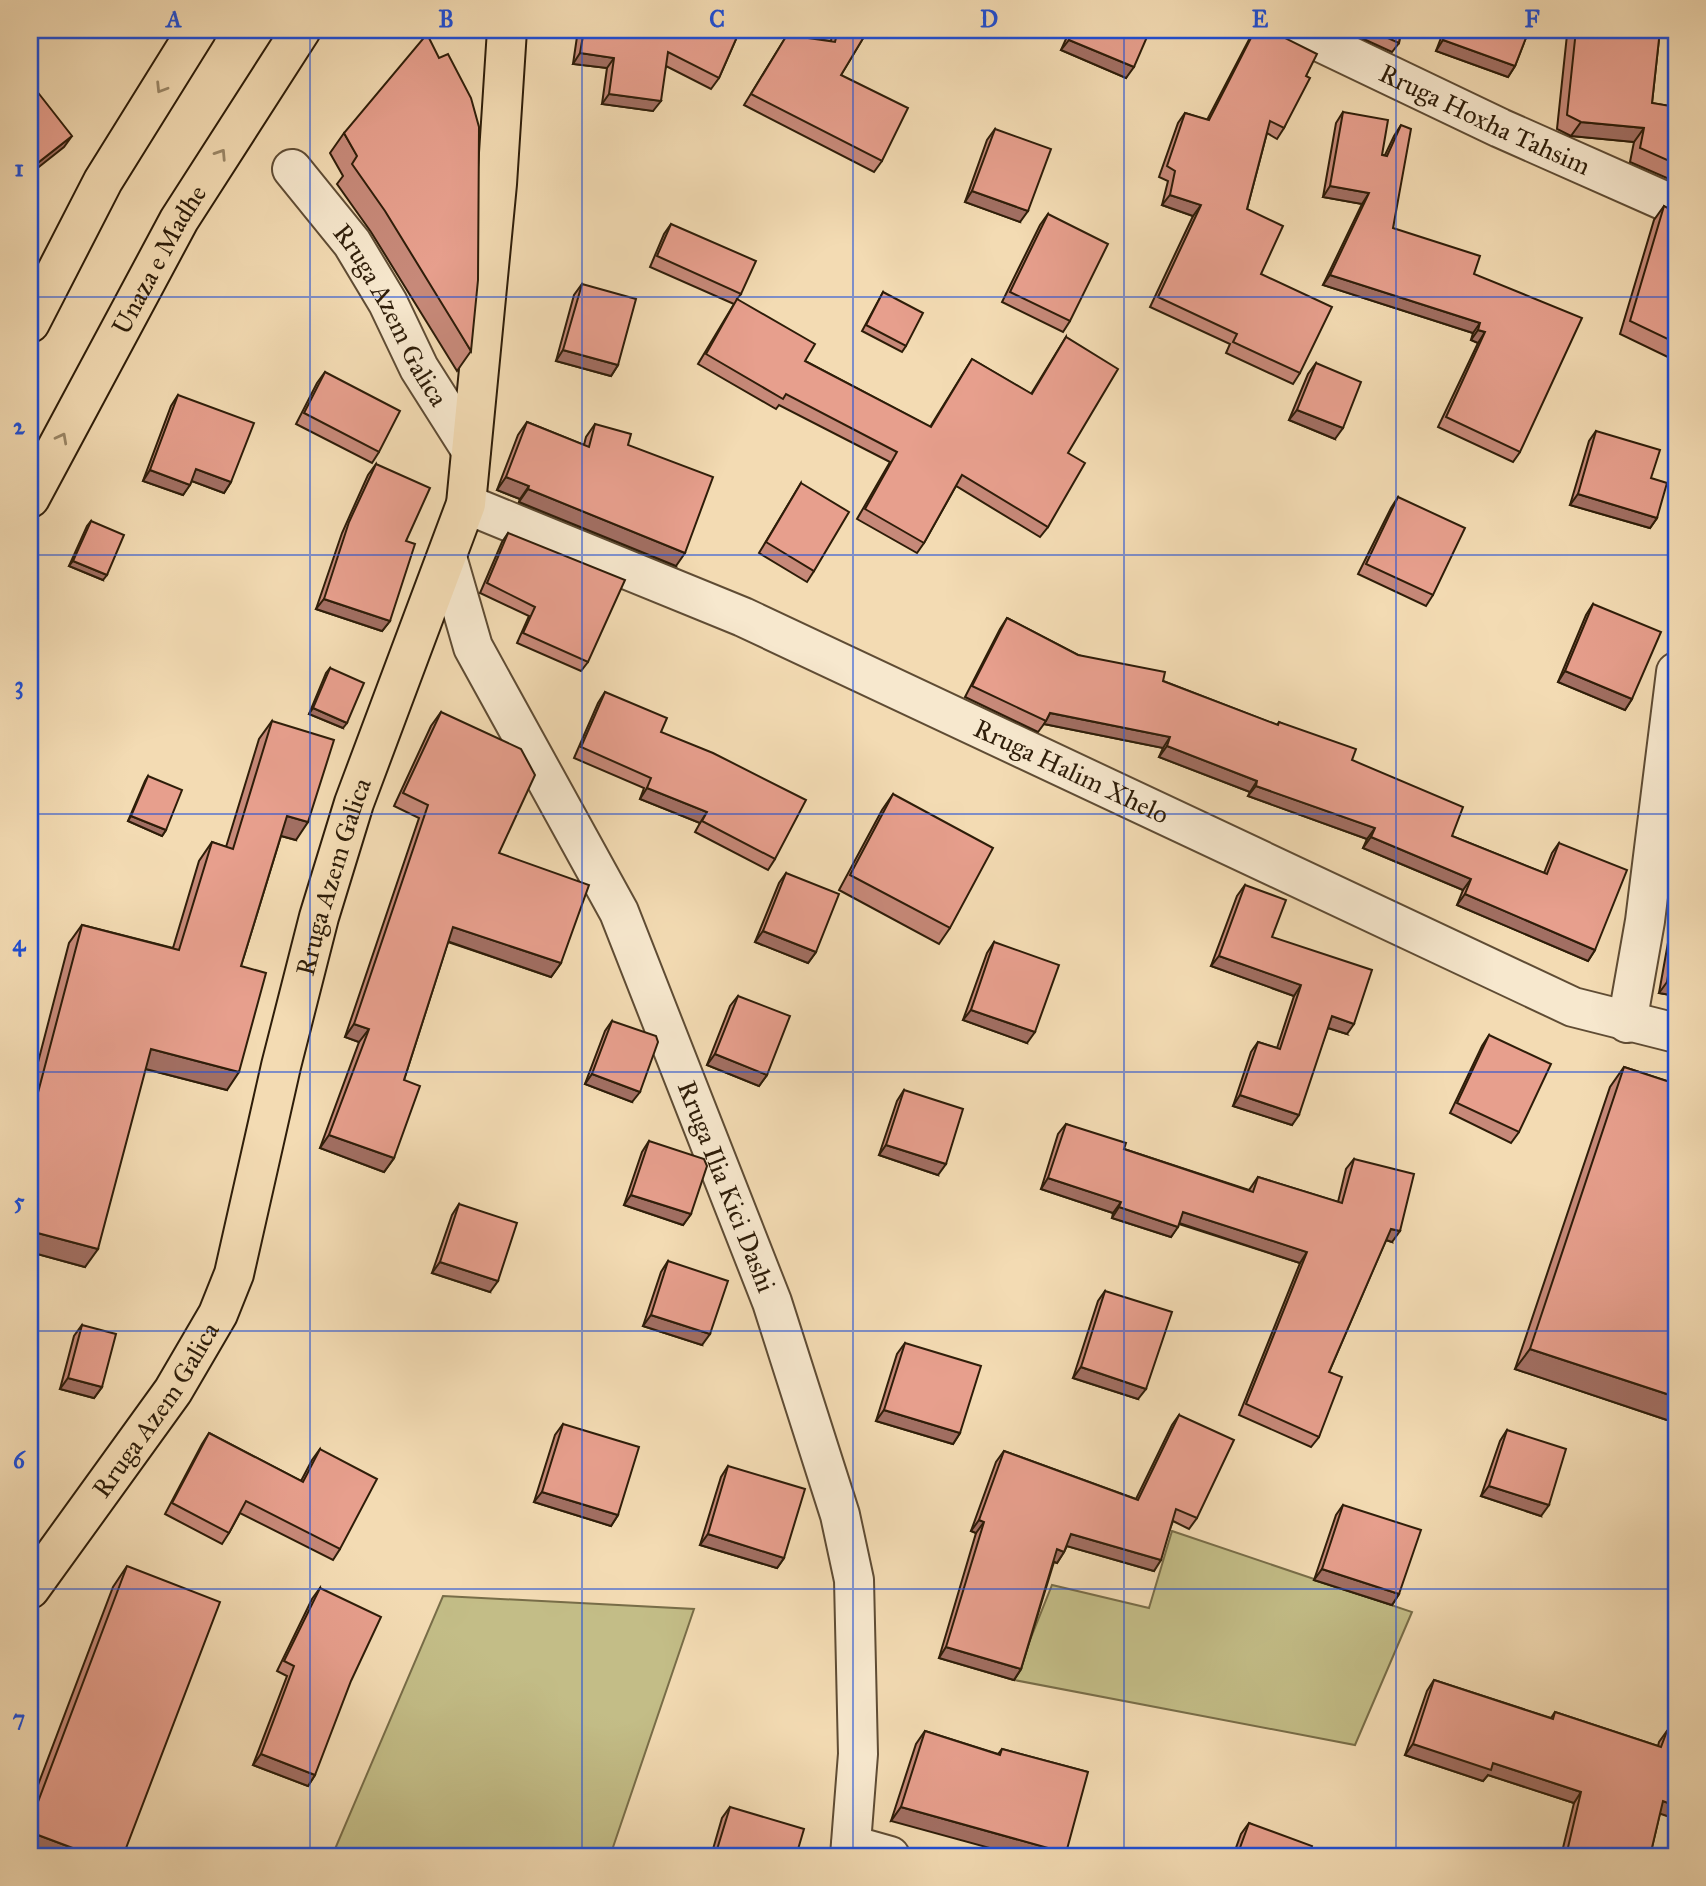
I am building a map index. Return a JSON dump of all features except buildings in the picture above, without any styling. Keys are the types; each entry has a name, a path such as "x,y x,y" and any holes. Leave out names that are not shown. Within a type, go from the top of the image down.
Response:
{"main road":[{"path":"30,323 103,181 197,30"},
{"name":"Unaza e Madhe","path":"30,498 179,220 301,30"},
{"path":"471,450 497,184 507,30"},
{"name":"Rruga Azem Galica","path":"30,1589 173,1391 218,1314 230,1284 248,1219 281,1066 319,917 354,803 466,503 471,450"}],"street":[{"name":"Rruga Hoxha Tahsim","path":"1295,30 1500,128 1676,206"},
{"name":"Rruga Azem Galica","path":"292,169 352,243 388,303 419,368 471,450"},
{"name":"Rruga Halim Xhelo","path":"466,503 743,617 1573,1007 1627,1023 1676,1033"},
{"name":"Rruga Ilia Kici Dashi","path":"447,557 473,647 619,912 772,1302 840,1515 853,1580 858,1754 851,1850"},
{"path":"1627,1023 1645,921 1676,672"},
{"path":"851,1850 890,1856"}],"shaded area":[{"path":"1172,1531 1412,1612 1355,1745 1014,1680 1052,1585 1149,1608"},
{"path":"443,1596 694,1609 610,1856 332,1856"}]}
